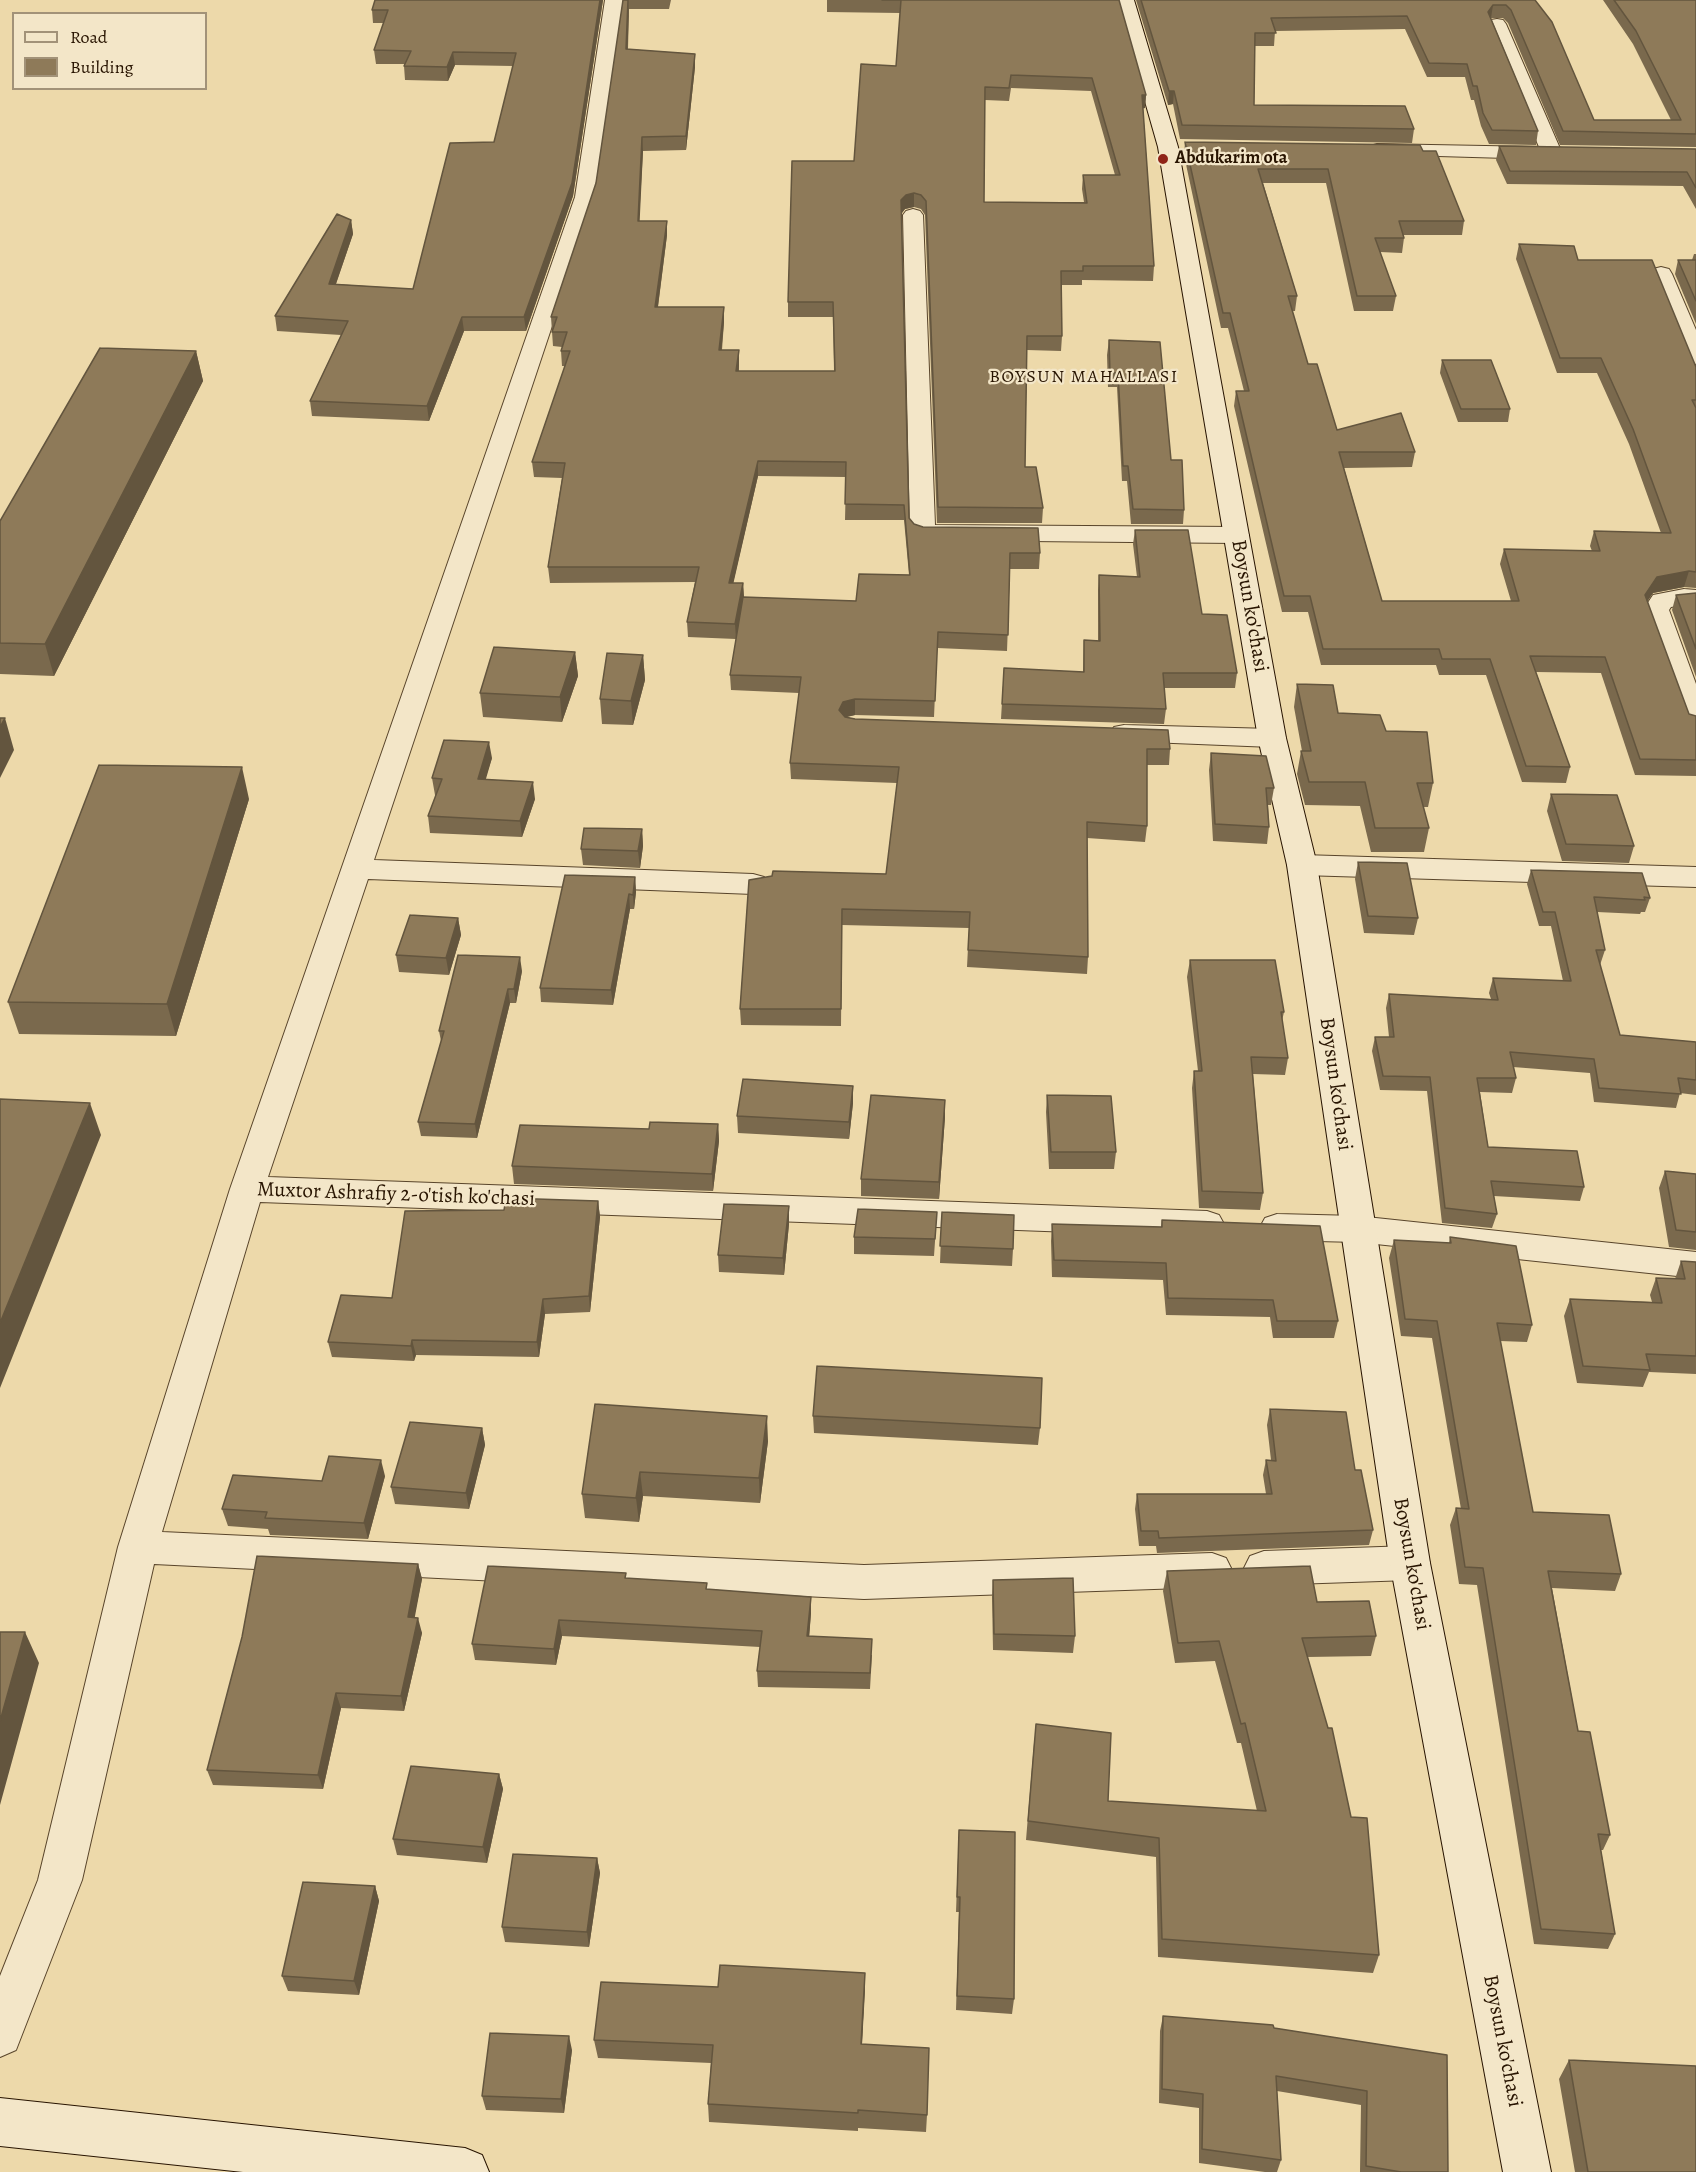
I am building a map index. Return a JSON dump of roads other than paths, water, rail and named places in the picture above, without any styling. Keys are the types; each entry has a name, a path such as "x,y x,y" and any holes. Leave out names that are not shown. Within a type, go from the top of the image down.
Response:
{"street":[{"path":"0,2034 60,1880 138,1547 247,1189 585,197 614,0"},
{"name":"Boysun ko'chasi","path":"1125,0 1180,147 1236,535 1272,738 1302,865 1410,1563 1527,2172"},
{"path":"1497,24 1552,153"},
{"path":"1354,150 1576,153"},
{"path":"913,215 923,532 1236,535"},
{"path":"1661,274 1696,357"},
{"path":"1696,598 1684,597 1662,601 1656,610 1696,723"},
{"path":"1094,732 1272,738"},
{"path":"1302,865 1696,877"},
{"path":"356,869 753,885"},
{"name":"Muxtor Ashrafiy 2-o'tish ko'chasi","path":"247,1189 1357,1229 1696,1265"},
{"path":"138,1547 864,1581 1410,1563"},
{"path":"0,2122 465,2172"}],"place":[{"name":"Abdukarim ota","path":"1163,159"}],"district":[{"name":"BOYSUN MAHALLASI","path":"1084,378"}]}
